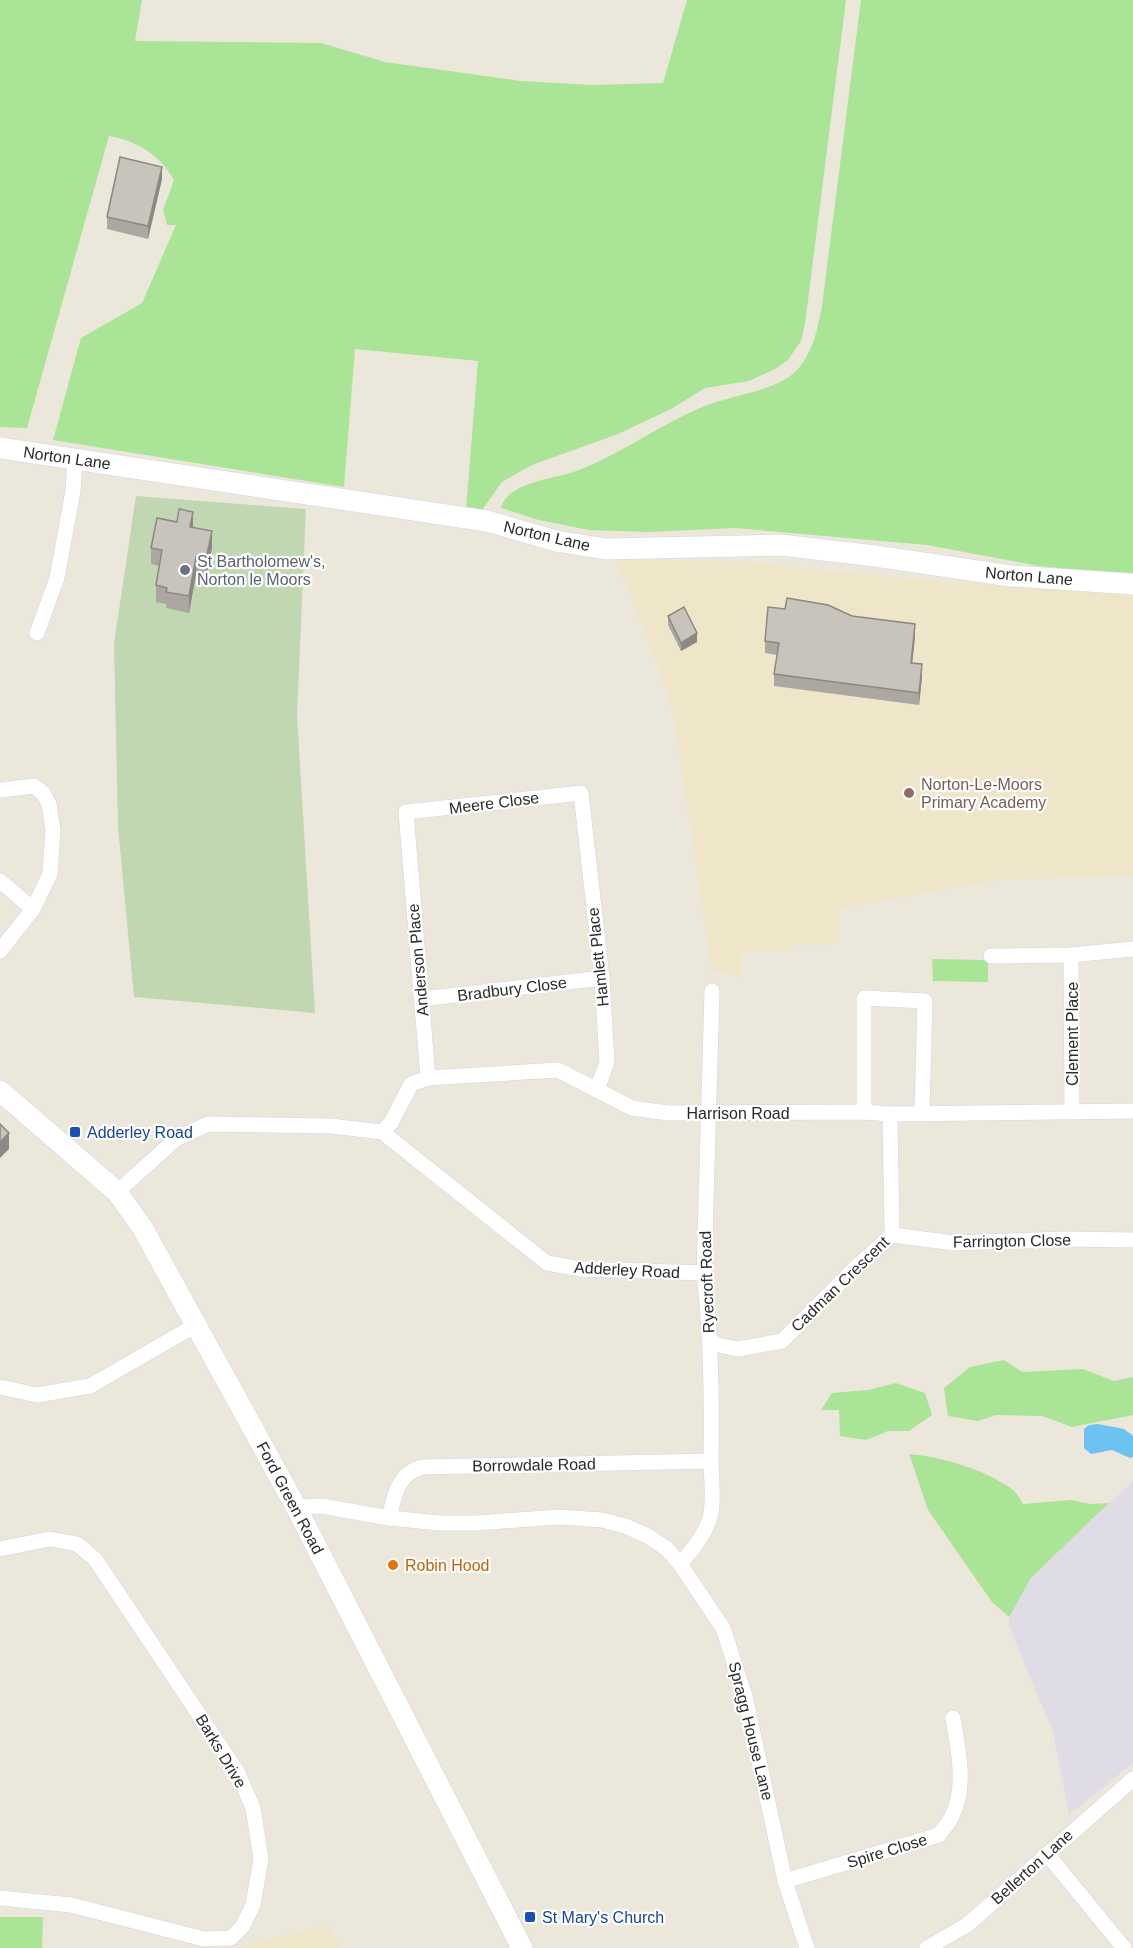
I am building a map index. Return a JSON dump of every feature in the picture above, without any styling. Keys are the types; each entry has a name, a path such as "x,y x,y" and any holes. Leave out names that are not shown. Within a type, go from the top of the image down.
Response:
{"street":[{"name":"Norton Lane","path":"0,448 487,521 556,541 606,549 781,545 1011,576 1133,584"},
{"path":"37,633 57,578 73,491 75,459"},
{"path":"0,790 34,786 43,793 49,804 53,831 50,874 33,909 0,951"},
{"name":"Meere Close","path":"409,841 406,812 581,793 583,824"},
{"name":"Hamlett Place","path":"583,824 602,978 607,1062 597,1090"},
{"name":"Anderson Place","path":"409,841 428,1078"},
{"path":"0,881 33,909"},
{"path":"991,956 1071,955 1133,948"},
{"name":"Clement Place","path":"1071,955 1072,1112"},
{"name":"Bradbury Close","path":"422,999 602,978"},
{"name":"Ryecroft Road","path":"680,1564 698,1542 711,1513 709,1340 704,1273 712,991"},
{"path":"864,1112 864,998 925,1001 922,1113"},
{"name":"Harrison Road","path":"428,1078 558,1070 632,1108 668,1113 864,1112 890,1114 1133,1111"},
{"path":"117,1192 176,1138 208,1124 331,1126 382,1132 391,1123 411,1084 428,1078"},
{"name":"Ford Green Road","path":"0,1091 117,1192 142,1227 296,1508 522,1948"},
{"name":"Cadman Crescent","path":"709,1340 718,1345 738,1349 782,1341 856,1267 892,1235 890,1114"},
{"name":"Adderley Road","path":"382,1132 547,1263 581,1269 704,1273"},
{"name":"Farrington Close","path":"892,1235 954,1243 1064,1239 1133,1240"},
{"path":"0,1387 37,1395 90,1386 196,1325"},
{"name":"Borrowdale Road","path":"389,1518 400,1481 410,1472 422,1467 711,1461"},
{"name":"Spragg House Lane","path":"296,1508 322,1506 389,1518 440,1523 476,1523 558,1517 602,1520 626,1526 648,1536 667,1550 706,1599 727,1639 745,1696 785,1881 807,1948"},
{"name":"Barks Drive","path":"0,1549 51,1539 77,1544 94,1558 238,1773 253,1808 261,1859 254,1905 242,1928 231,1938 204,1939 71,1905 0,1898"},
{"name":"Spire Close","path":"785,1881 939,1835 952,1816 960,1792 960,1757 953,1718"},
{"name":"Bellerton Lane","path":"927,1948 967,1925 1133,1779"},
{"path":"1047,1854 1124,1948"}],"shaded area":[{"name":"Norton-Le-Moors Primary Academy","path":"615,558 746,562 887,577 1133,595 1133,875 996,880 838,909 839,944 790,945 790,950 740,951 742,978 717,970 712,973 673,712 655,658"},
{"path":"1133,1481 1133,1763 1069,1815 1053,1732 1009,1626 1009,1617 1031,1578"},
{"path":"328,1924 339,1948 235,1948 303,1932"}],"green space":[{"path":"0,0 142,0 135,41 321,43 385,62 521,81 593,85 663,83 687,0 846,0 801,341 788,360 749,381 705,388 671,409 618,434 532,465 502,482 480,513 466,510 478,361 355,349 344,487 53,440 81,338 142,303 176,225 167,225 163,210 174,180 168,171 154,156 138,145 109,136 27,428 0,427"},
{"path":"861,0 1133,0 1133,575 1039,566 927,545 735,528 648,532 589,530 539,520 501,508 505,499 523,486 570,473 595,463 705,406 779,383 798,369 808,355 822,306"},
{"path":"136,496 306,509 297,716 315,1013 134,997 118,827 114,644"},
{"path":"932,959 988,960 988,982 933,981"},
{"path":"1004,1360 1022,1372 1083,1369 1114,1381 1133,1377 1133,1415 1072,1427 1042,1416 996,1415 978,1421 948,1416 944,1388 970,1367"},
{"path":"896,1383 925,1393 932,1415 909,1431 888,1431 866,1440 840,1436 839,1410 821,1410 832,1393 868,1390"},
{"path":"909,1454 949,1461 976,1470 1012,1489 1023,1504 1071,1500 1090,1504 1109,1503 1031,1578 1009,1617 992,1602 928,1510"},
{"path":"0,1917 43,1917 42,1948 0,1948"}],"water":[{"path":"1098,1424 1124,1429 1133,1436 1133,1457 1130,1458 1112,1450 1091,1454 1084,1448 1084,1429 1089,1425"}],"building":[{"path":"120,157 162,167 148,226 107,217"},
{"name":"St Bartholomew's, Norton le Moors","path":"179,509 193,512 190,527 212,531 206,559 196,557 189,596 166,592 167,588 156,585 162,550 151,548 157,518 177,522"},
{"path":"787,598 828,605 852,616 915,624 911,663 922,664 919,693 774,674 779,643 765,641 768,607 785,609"},
{"path":"684,607 697,633 681,643 668,616"},
{"path":"0,1124 9,1133 0,1142"}],"place":[{"name":"St Bartholomew's, Norton le Moors","path":"185,570"},
{"name":"Norton-Le-Moors Primary Academy","path":"909,793"},
{"name":"Adderley Road","path":"75,1132"},
{"name":"Robin Hood","path":"393,1565"},
{"name":"St Mary's Church","path":"530,1917"}]}
